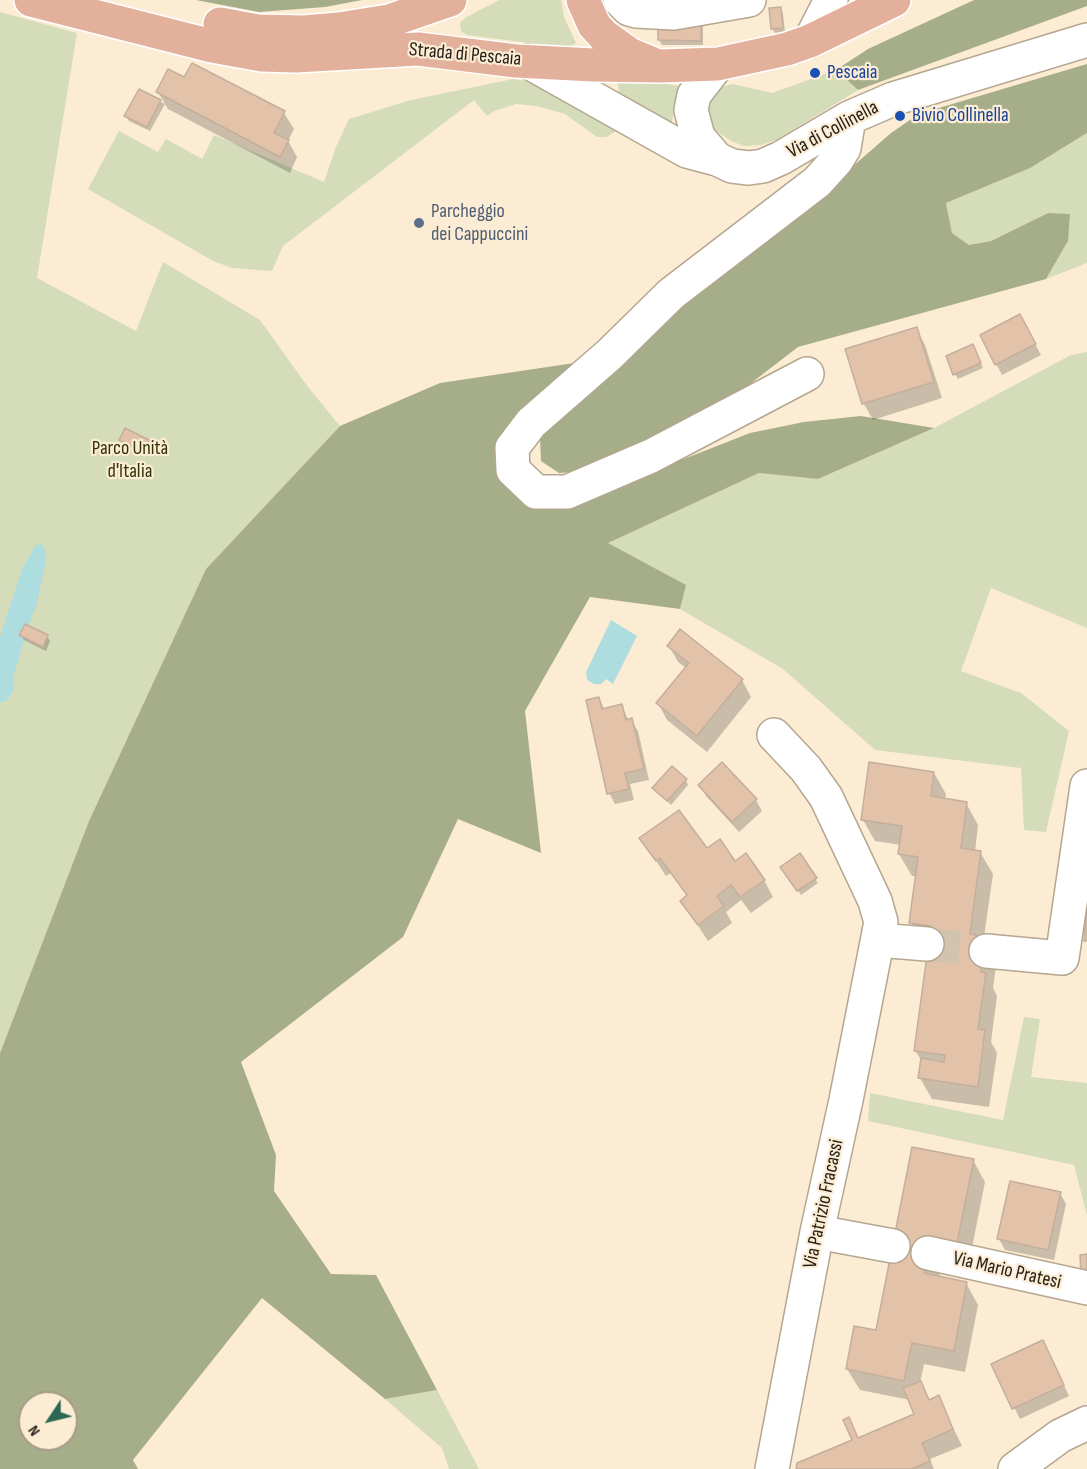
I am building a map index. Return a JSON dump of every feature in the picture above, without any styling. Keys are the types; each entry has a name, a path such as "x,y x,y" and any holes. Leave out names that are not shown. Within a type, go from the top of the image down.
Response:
{"main road":[{"name":"Strada di Pescaia","path":"31,0 212,46 262,55 296,56 418,49 527,61 660,66 718,64 766,54 810,41 894,0"},
{"name":"Strada di Pescaia","path":"122,0 238,28 286,32 365,26 411,15 450,0"},
{"path":"574,0 580,30 594,65"},
{"path":"584,0 594,25 613,44 629,54 660,66"}],"street":[{"path":"620,0 629,9 636,11 700,4"},
{"path":"810,41 831,0"},
{"name":"Via di Collinella","path":"527,61 687,151 741,168 763,166 849,118 893,99 1087,40"},
{"path":"717,159 698,137 691,110 694,95 718,64"},
{"name":"Via di Collinella","path":"594,65 628,118"},
{"path":"807,374 651,456 567,492 536,492 513,470 512,448 531,423 610,354 671,294 817,182 836,161 844,148 849,118"},
{"name":"Via Patrizio Fracassi","path":"772,1469 880,922 875,901 825,797 806,769 774,735"},
{"path":"986,951 1062,958 1087,786"},
{"path":"878,940 927,944"},
{"path":"817,1232 893,1246"},
{"name":"Via Mario Pratesi","path":"928,1253 1087,1287"},
{"path":"1015,1469 1047,1445 1087,1423"}],"green space":[{"path":"196,0 362,0 325,7 259,12"},
{"path":"499,0 561,0 564,17 576,43 568,48 467,35 461,31 460,23 465,18"},
{"path":"974,0 1087,0 1087,6 858,90 836,70 868,49"},
{"name":"Parco Unità d'Italia","path":"0,12 77,33 37,278 136,331 163,262 260,320 308,387 340,426 206,569 89,821 0,1053"},
{"path":"1087,64 1087,133 1030,168 946,203 952,233 969,245 991,241 1048,213 1070,214 1068,241 1046,279 798,347 746,387 683,427 575,472 559,473 541,461 540,437 559,412 667,315 812,202 891,133 910,120 932,110"},
{"path":"836,70 858,90 778,139 761,145 744,146 731,141 715,130 709,118 706,104 720,87 733,84 772,93"},
{"path":"627,77 679,86 671,126 619,92 618,83"},
{"path":"513,79 529,81 543,87 622,128 606,137 597,137 565,114 536,106 516,104 494,111 487,116 474,100 283,246 272,271 232,268 213,261 88,189 119,131 158,152 166,139 202,159 214,135 324,182 349,119 411,100"},
{"path":"1087,133 1087,263 1046,279 1068,241 1048,213 991,241 969,245 952,233 946,203 1029,168"},
{"path":"1087,352 1087,628 991,588 961,671 1021,693 1069,731 1046,832 1024,830 1021,768 875,750 783,669 680,609 685,585 607,543 759,473 818,479 934,428 1071,355"},
{"path":"581,362 496,440 501,478 572,503 750,433 804,422 861,416 934,428 818,479 759,473 608,543 686,585 680,609 590,597 525,711 541,853 458,819 403,937 241,1062 276,1155 274,1191 331,1274 376,1275 437,1390 385,1399 262,1298 133,1460 138,1469 0,1469 0,1053 89,821 206,569 340,426 440,383"},
{"path":"1024,1017 1040,1019 1031,1077 1087,1083 1087,1216 1074,1165 868,1121 870,1093 1003,1120"},
{"path":"437,1390 479,1469 449,1469 442,1448 385,1399"}],"water":[{"path":"42,544 46,552 46,560 37,603 14,674 13,692 5,702 0,702 0,637 22,569 35,546"},
{"path":"611,620 637,636 613,684 606,679 601,684 594,684 587,680 586,672"}],"building":[{"path":"781,7 783,28 771,29 769,8"},
{"path":"658,15 701,15 701,41 658,40"},
{"path":"192,63 285,111 274,133 289,140 280,157 156,92 168,69 184,77"},
{"path":"139,89 161,100 147,127 124,116"},
{"path":"1020,314 1036,344 995,365 980,335"},
{"path":"917,327 934,382 862,404 845,349"},
{"path":"973,344 981,363 953,375 946,356"},
{"path":"125,428 149,440 143,451 119,440"},
{"path":"25,624 48,635 43,647 19,635"},
{"path":"680,629 743,679 697,736 656,703 689,663 667,646"},
{"path":"599,697 602,709 622,704 626,720 632,718 644,769 625,773 629,789 607,794 586,700"},
{"path":"722,762 757,799 732,822 698,785"},
{"path":"869,762 934,772 931,796 967,802 961,848 981,851 970,934 985,937 981,972 986,973 978,1029 985,1030 978,1087 918,1078 921,1058 944,1062 945,1055 914,1051 931,926 909,923 918,857 898,854 902,826 861,820"},
{"path":"672,766 687,779 667,801 652,788"},
{"path":"679,810 707,848 720,839 735,861 746,853 765,880 740,897 731,885 717,896 724,906 698,925 680,901 687,895 660,858 656,861 639,838"},
{"path":"800,853 817,878 797,891 780,867"},
{"path":"1087,892 1087,941 1084,941"},
{"path":"912,1147 974,1159 957,1243 931,1238 924,1273 967,1282 954,1351 912,1343 904,1381 846,1369 854,1326 876,1330"},
{"path":"1010,1181 1061,1192 1048,1250 997,1239"},
{"path":"1087,1254 1087,1275 1081,1276 1080,1255"},
{"path":"1043,1340 1064,1385 1012,1409 991,1364"},
{"path":"921,1381 929,1400 939,1395 953,1429 922,1443 930,1461 912,1469 796,1469 797,1463 852,1440 843,1420 849,1417 858,1438 914,1414 903,1388"}],"tunnel":[{"path":"927,944 986,951"}],"place":[{"name":"Pescaia","path":"815,73"},
{"name":"Bivio Collinella","path":"900,116"},
{"name":"Parcheggio dei Cappuccini","path":"419,223"}]}
